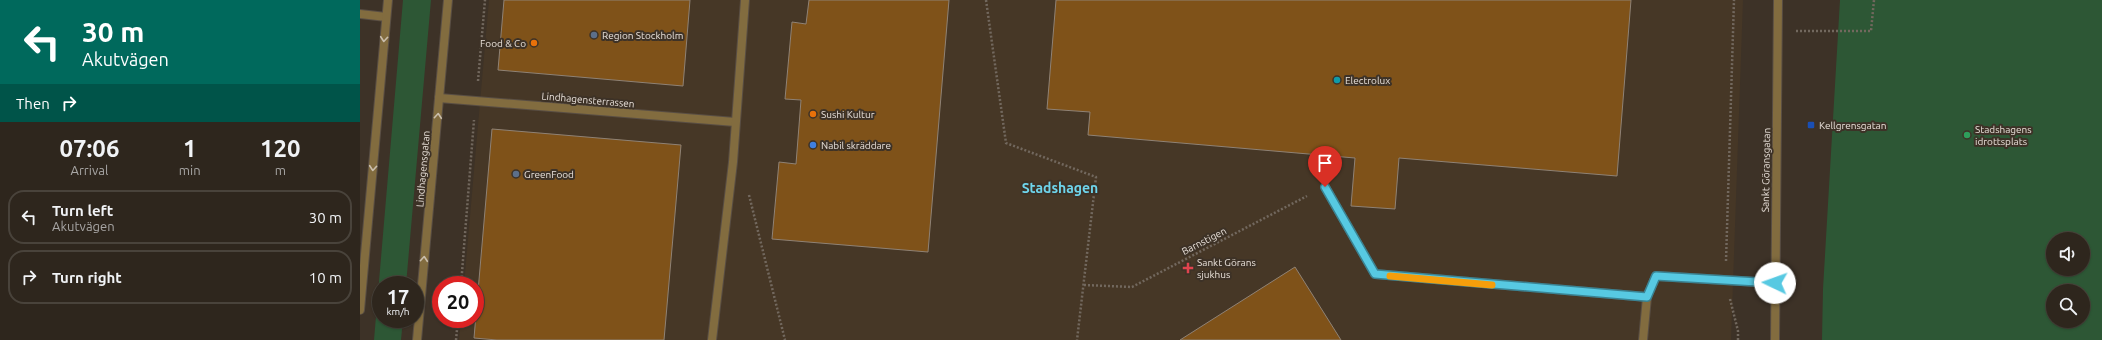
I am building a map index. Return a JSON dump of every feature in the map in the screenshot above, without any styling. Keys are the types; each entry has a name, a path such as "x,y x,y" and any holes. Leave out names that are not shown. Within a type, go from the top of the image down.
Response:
{"street":[{"path":"360,310 388,0"},
{"name":"Lindhagensgatan","path":"417,340 448,0"},
{"path":"712,340 733,162 745,0"},
{"name":"Sankt Göransgatan","path":"1776,340 1775,283 1778,0"},
{"path":"360,14 386,17"},
{"name":"Lindhagensterrassen","path":"439,98 735,122"},
{"path":"1325,187 1375,274 1647,297"},
{"path":"1643,340 1647,297 1656,276 1775,283"}],"path":[{"path":"462,276 485,0"},
{"path":"986,0 1006,143 1096,177 1084,286 1076,340"},
{"path":"1734,0 1725,280 1738,331 1738,340"},
{"path":"1821,31 1871,31 1874,0"},
{"name":"Barnstigen","path":"1084,286 1132,287 1325,187"},
{"path":"749,193 785,340"},
{"path":"456,340 457,328"}],"shaded area":[{"path":"489,0 1743,0 1731,340 459,340 460,328 484,328 484,276 465,276"}],"green space":[{"path":"403,0 431,0 407,276 379,276"},
{"name":"Stadshagens idrottsplats","path":"1840,0 2102,0 2102,340 1822,340 1823,289"},
{"path":"375,328 402,328 401,340 374,340"}],"building":[{"name":"Region Stockholm","path":"504,0 690,0 683,86 498,70"},
{"path":"809,0 949,0 928,252 772,239 779,162 796,164 801,100 785,99 792,22 806,24"},
{"name":"Electrolux","path":"1056,0 1631,0 1617,176 1399,158 1395,209 1351,206 1355,158 1088,135 1090,112 1047,109"},
{"path":"492,129 681,145 664,340 497,340 474,338 475,328 484,328 484,276 479,276"},
{"path":"1295,267 1341,340 1180,340"}],"slow traffic":[{"path":"1390,276 1492,285"}],"place":[{"name":"Region Stockholm","path":"594,35"},
{"name":"Food & Co","path":"534,43"},
{"name":"Electrolux","path":"1337,80"},
{"name":"Sushi Kultur","path":"813,114"},
{"name":"Kellgrensgatan","path":"1811,125"},
{"name":"Stadshagens idrottsplats","path":"1967,135"},
{"name":"Nabil skräddare","path":"813,145"},
{"name":"GreenFood","path":"516,174"},
{"name":"Sankt Görans sjukhus","path":"1188,268"}],"district":[{"name":"Stadshagen","path":"1060,188"}],"route":[{"path":"1325,187 1375,274 1429,280 1647,297 1656,276 1775,283"}]}
